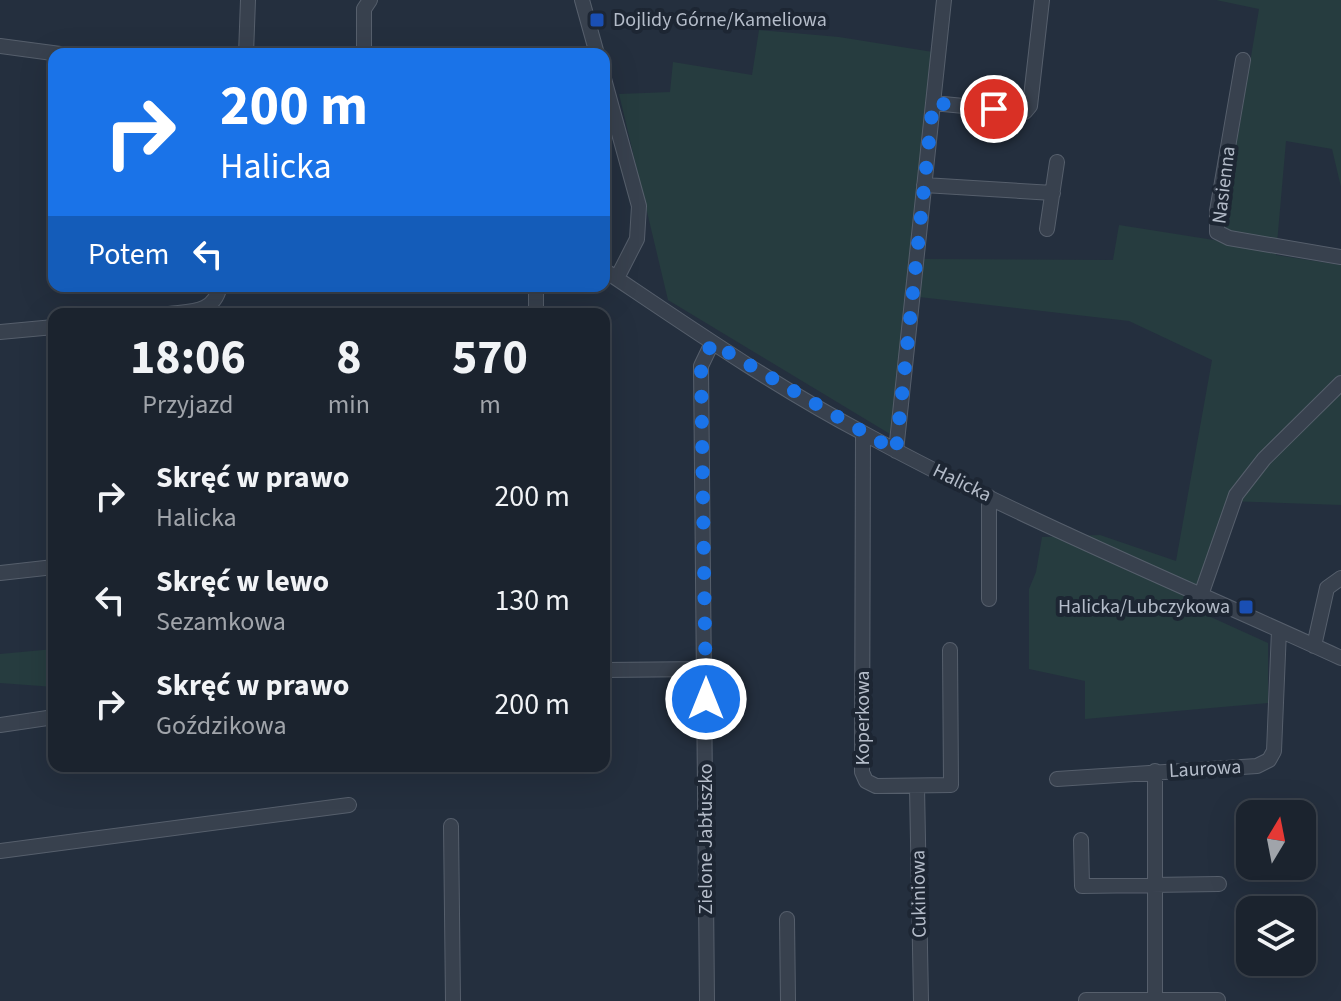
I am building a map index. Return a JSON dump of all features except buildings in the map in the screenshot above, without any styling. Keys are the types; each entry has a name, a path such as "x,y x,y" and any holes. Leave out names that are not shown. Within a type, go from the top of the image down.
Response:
{"street":[{"path":"246,48 248,0"},
{"path":"364,48 364,9 370,0"},
{"path":"582,0 595,48"},
{"path":"896,451 944,0"},
{"path":"933,103 1025,112 1030,106 1042,0"},
{"path":"0,46 48,52"},
{"name":"Nasienna","path":"1243,60 1217,211 1217,232 1229,238 1341,257"},
{"path":"610,101 639,206 641,224 617,278"},
{"path":"1047,229 1057,162"},
{"path":"924,185 1053,193"},
{"name":"Halicka","path":"610,274 712,343 863,434 989,497 1341,658"},
{"path":"207,308 217,299 219,292"},
{"path":"0,332 48,328"},
{"name":"Zielone Jabłuszko","path":"707,1001 701,366 712,343"},
{"path":"1201,595 1236,495 1264,459 1341,383"},
{"name":"Koperkowa","path":"863,434 862,772 866,781 876,786 951,785 950,650"},
{"path":"989,497 989,599"},
{"path":"0,573 48,568"},
{"path":"1314,646 1327,588 1341,578"},
{"name":"Laurowa","path":"1057,779 1257,766 1269,760 1274,751 1279,630"},
{"path":"610,670 706,669"},
{"path":"0,725 48,718"},
{"path":"1155,771 1155,1001"},
{"name":"Cukiniowa","path":"917,787 921,1001"},
{"path":"0,851 349,805"},
{"path":"451,826 453,1001"},
{"path":"1081,840 1082,886 1219,884"},
{"path":"787,919 788,1001"},
{"path":"1086,1000 1218,1000"}],"green space":[{"path":"1216,0 1341,0 1341,187 1332,149 1286,141 1276,255 1341,265 1341,505 1227,501 1191,608 1268,643 1268,703 1085,719 1085,681 1029,669 1029,589 1036,572 1042,537 1100,535 1176,561 1212,360 1129,321 919,297 923,259 1113,260 1119,225 1220,241 1259,9"},
{"path":"759,30 839,37 933,52 890,434 668,300 619,94 670,92 673,62 752,75"},
{"path":"48,650 48,687 0,683 0,654"}],"place":[{"name":"Dojlidy Górne/Kameliowa","path":"597,20"},
{"name":"Halicka/Lubczykowa","path":"1246,607"}],"route":[{"path":"706,699 701,366 707,351 712,343 896,451 933,103 994,109"}]}
